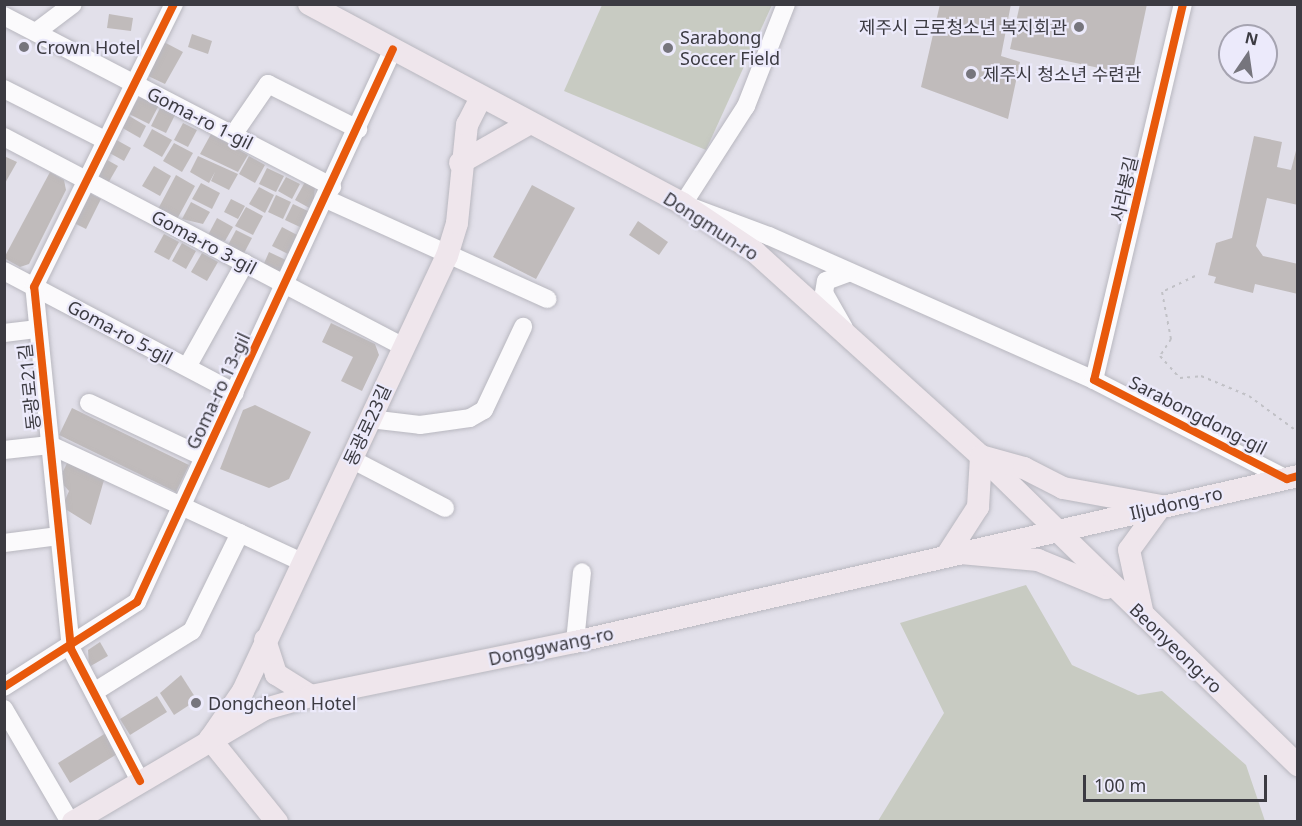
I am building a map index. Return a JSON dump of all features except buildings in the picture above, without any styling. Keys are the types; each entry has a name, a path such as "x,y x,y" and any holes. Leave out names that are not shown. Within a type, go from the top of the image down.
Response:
{"main road":[{"name":"Dongmun-ro","path":"309,4 683,204 755,252 981,456 1054,531"},
{"name":"동광로23길","path":"210,739 243,691 447,256 457,223 460,163 467,125 482,97"},
{"path":"460,163 530,123"},
{"path":"1119,593 1038,560 949,552 978,507 981,456 1024,468 1063,488 1161,506 1129,550 1144,617"},
{"name":"Iljudong-ro","path":"1054,531 1292,478"},
{"name":"Donggwang-ro","path":"72,822 210,739 265,709 311,696 575,642 949,552 1054,531"},
{"name":"Beonyeong-ro","path":"1054,531 1298,765"},
{"path":"266,640 276,674 311,696"},
{"path":"210,739 277,822"}],"street":[{"path":"36,32 73,4"},
{"path":"34,287 174,4"},
{"path":"324,4 340,21"},
{"path":"683,204 746,106 786,4"},
{"name":"사라봉길","path":"1094,380 1184,4"},
{"name":"Goma-ro 1-gil","path":"4,16 233,135 329,193 447,256 547,299"},
{"name":"Goma-ro 13-gil","path":"4,687 71,649 137,602 184,510 204,457 329,193 393,50"},
{"path":"233,135 268,84 358,129"},
{"path":"4,89 105,140"},
{"name":"Goma-ro 3-gil","path":"4,137 404,347"},
{"name":"Sarabongdong-gil","path":"683,204 1094,380 1292,478"},
{"path":"187,368 244,263"},
{"name":"Goma-ro 5-gil","path":"4,271 235,393"},
{"path":"848,273 826,281 824,293 849,336"},
{"name":"동광로21길","path":"34,287 71,649 140,781"},
{"path":"370,419 420,425 470,418 483,410 523,327"},
{"path":"4,333 38,329"},
{"path":"89,403 204,457"},
{"path":"4,450 50,445 184,510 302,562"},
{"path":"351,459 445,508"},
{"path":"94,692 192,631 240,533"},
{"path":"4,543 59,536"},
{"path":"575,642 582,572"},
{"path":"4,709 72,822"}],"path":[{"path":"1195,276 1162,292 1171,339 1160,356 1180,378 1201,376 1248,396 1298,432"}],"shaded area":[{"name":"Sarabong Soccer Field","path":"602,5 772,5 706,150 564,91"},
{"path":"1026,585 1072,665 1138,695 1162,691 1246,765 1265,821 878,821 944,713 900,623"}],"cycle path":[{"path":"140,781 71,649 34,287 174,4"},
{"path":"1183,4 1094,380 1287,479 1298,476"},
{"path":"4,687 137,602 393,49"}],"place":[{"name":"제주시 근로청소년 복지회관","path":"1079,27"},
{"name":"Crown Hotel","path":"24,47"},
{"name":"Sarabong Soccer Field","path":"668,48"},
{"name":"제주시 청소년 수련관","path":"971,74"},
{"name":"Dongcheon Hotel","path":"196,703"}]}
